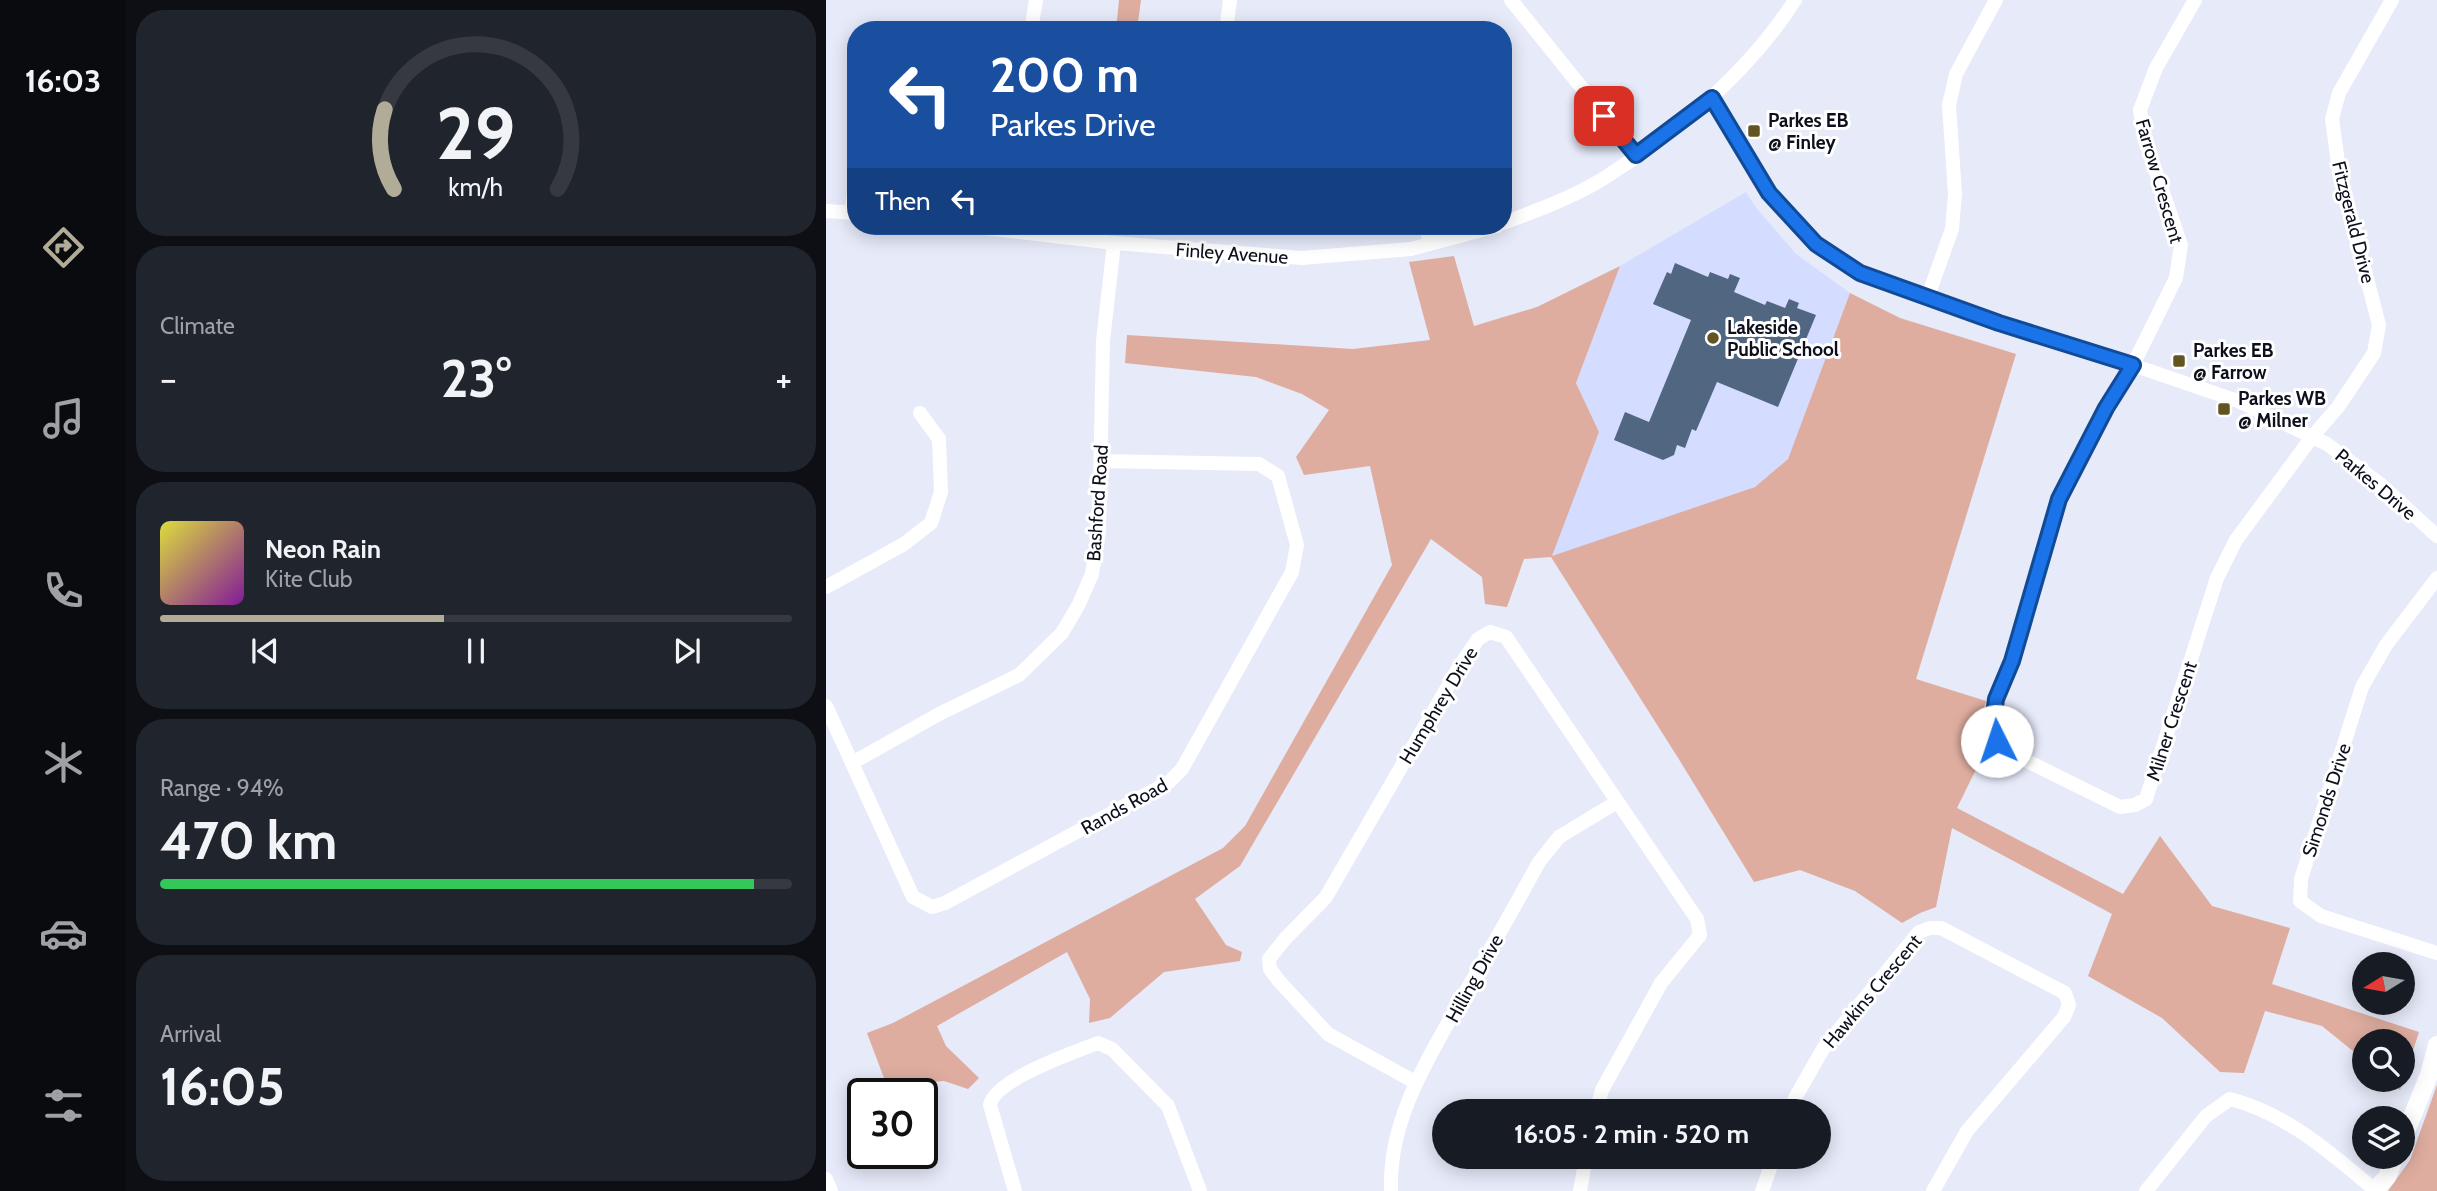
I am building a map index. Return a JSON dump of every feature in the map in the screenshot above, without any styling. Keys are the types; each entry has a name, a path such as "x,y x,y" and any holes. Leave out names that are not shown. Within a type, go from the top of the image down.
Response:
{"street":[{"path":"1032,21 1036,0"},
{"path":"1227,21 1230,0"},
{"path":"1511,0 1636,155"},
{"path":"1927,299 1952,229 1955,194 1948,105 1956,74 1996,0"},
{"name":"Farrow Crescent","path":"2133,365 2176,278 2182,245 2144,137 2140,110 2156,68 2195,0"},
{"name":"Fitzgerald Drive","path":"2312,437 2338,407 2374,353 2379,325 2339,170 2332,119 2339,93 2392,0"},
{"path":"1512,219 1600,181 1712,98 1750,59 1792,1"},
{"name":"Parkes Drive","path":"1712,98 1769,193 1816,244 1860,273 1927,299 2238,401 2327,443 2379,483 2437,536"},
{"path":"826,211 847,213"},
{"name":"Finley Avenue","path":"1044,235 1302,258 1411,249 1464,235"},
{"path":"1428,235 1430,244"},
{"name":"Bashford Road","path":"852,763 939,714 1019,675 1062,633 1079,604 1092,574 1099,531 1103,341 1114,243"},
{"name":"Milner Crescent","path":"2133,365 2106,408 2059,499 2012,661 1996,699 1992,729 1997,741 2029,762 2120,807 2136,805 2146,799 2217,578 2236,540 2312,437"},
{"path":"826,587 904,544 931,523 941,492 939,439 920,414"},
{"name":"Rands Road","path":"826,706 913,897 932,907 945,903 1169,782 1182,769 1292,572 1297,545 1278,476 1259,464 1101,461"},
{"name":"Simonds Drive","path":"2437,578 2386,645 2362,687 2301,879 2300,901 2321,916 2437,953"},
{"name":"Humphrey Drive","path":"1415,1082 1328,1034 1279,981 1270,969 1269,959 1326,897 1459,667 1478,639 1490,632 1506,637 1697,919 1700,936 1661,983 1599,1099"},
{"name":"Hilling Drive","path":"1391,1191 1390,1171 1399,1126 1415,1082 1539,862 1559,837 1617,802"},
{"name":"Hawkins Crescent","path":"1797,1099 1823,1049 1919,932 1941,928 2065,993 2069,1005 2064,1017 1967,1130 1933,1191"},
{"path":"1015,1191 990,1105 991,1098 1006,1084 1063,1056 1098,1043 1112,1049 1168,1106 1200,1191"},
{"path":"2415,1109 2429,1075 2437,1045"},
{"path":"2146,1191 2206,1116 2230,1099 2248,1104 2293,1125 2374,1191 2387,1177 2390,1169"},
{"path":"1580,1191 1584,1169"},
{"path":"1762,1191 1770,1169"},
{"path":"826,1179 831,1191"}],"shaded area":[{"path":"1119,0 1141,0 1138,21 1117,21"},
{"name":"Lakeside Public School","path":"1746,192 1757,209 1796,254 1850,293 1788,459 1755,487 1551,557 1599,432 1576,383 1620,266"},
{"path":"1454,256 1474,326 1537,307 1620,266 1576,383 1599,432 1552,556 1755,487 1788,459 1850,293 1900,318 2016,354 1916,679 1986,701 1981,720 1987,747 1957,808 2123,894 2160,836 2212,906 2290,928 2272,984 2352,1010 2352,1015 2367,1015 2410,1029 2352,1029 2352,1050 2322,1026 2265,1011 2244,1073 2220,1072 2162,1018 2088,976 2112,914 1952,828 1936,907 1902,923 1855,891 1800,870 1754,882 1551,557 1524,559 1507,607 1485,604 1482,577 1431,539 1240,866 1195,899 1226,945 1242,952 1240,961 1164,972 1110,1018 1089,1023 1090,999 1067,952 937,1026 946,1046 979,1078 968,1089 938,1082 938,1078 884,1078 867,1033 893,1023 1223,848 1245,826 1392,565 1370,466 1304,475 1296,457 1329,410 1302,394 1256,377 1125,363 1127,335 1353,349 1430,340 1409,262"},
{"path":"2437,1085 2437,1191 2388,1191 2404,1169 2415,1169 2415,1146"}],"building":[{"path":"1675,263 1708,277 1710,272 1728,279 1730,274 1740,278 1734,292 1765,305 1767,301 1785,308 1789,299 1799,303 1797,308 1816,315 1778,407 1717,382 1696,431 1692,429 1685,448 1677,445 1674,455 1663,460 1614,440 1625,412 1649,422 1691,320 1653,304 1667,272 1671,274"}],"place":[{"name":"Parkes EB @ Finley","path":"1754,131"},
{"name":"Lakeside Public School","path":"1713,338"},
{"name":"Parkes EB @ Farrow","path":"2179,361"},
{"name":"Parkes WB @ Milner","path":"2224,409"}],"route":[{"path":"1604,116 1636,155 1712,98 1769,193 1816,244 1860,273 1927,299 2133,365 2106,408 2059,499 2012,661 1996,699 1992,729 1997,741"}]}
